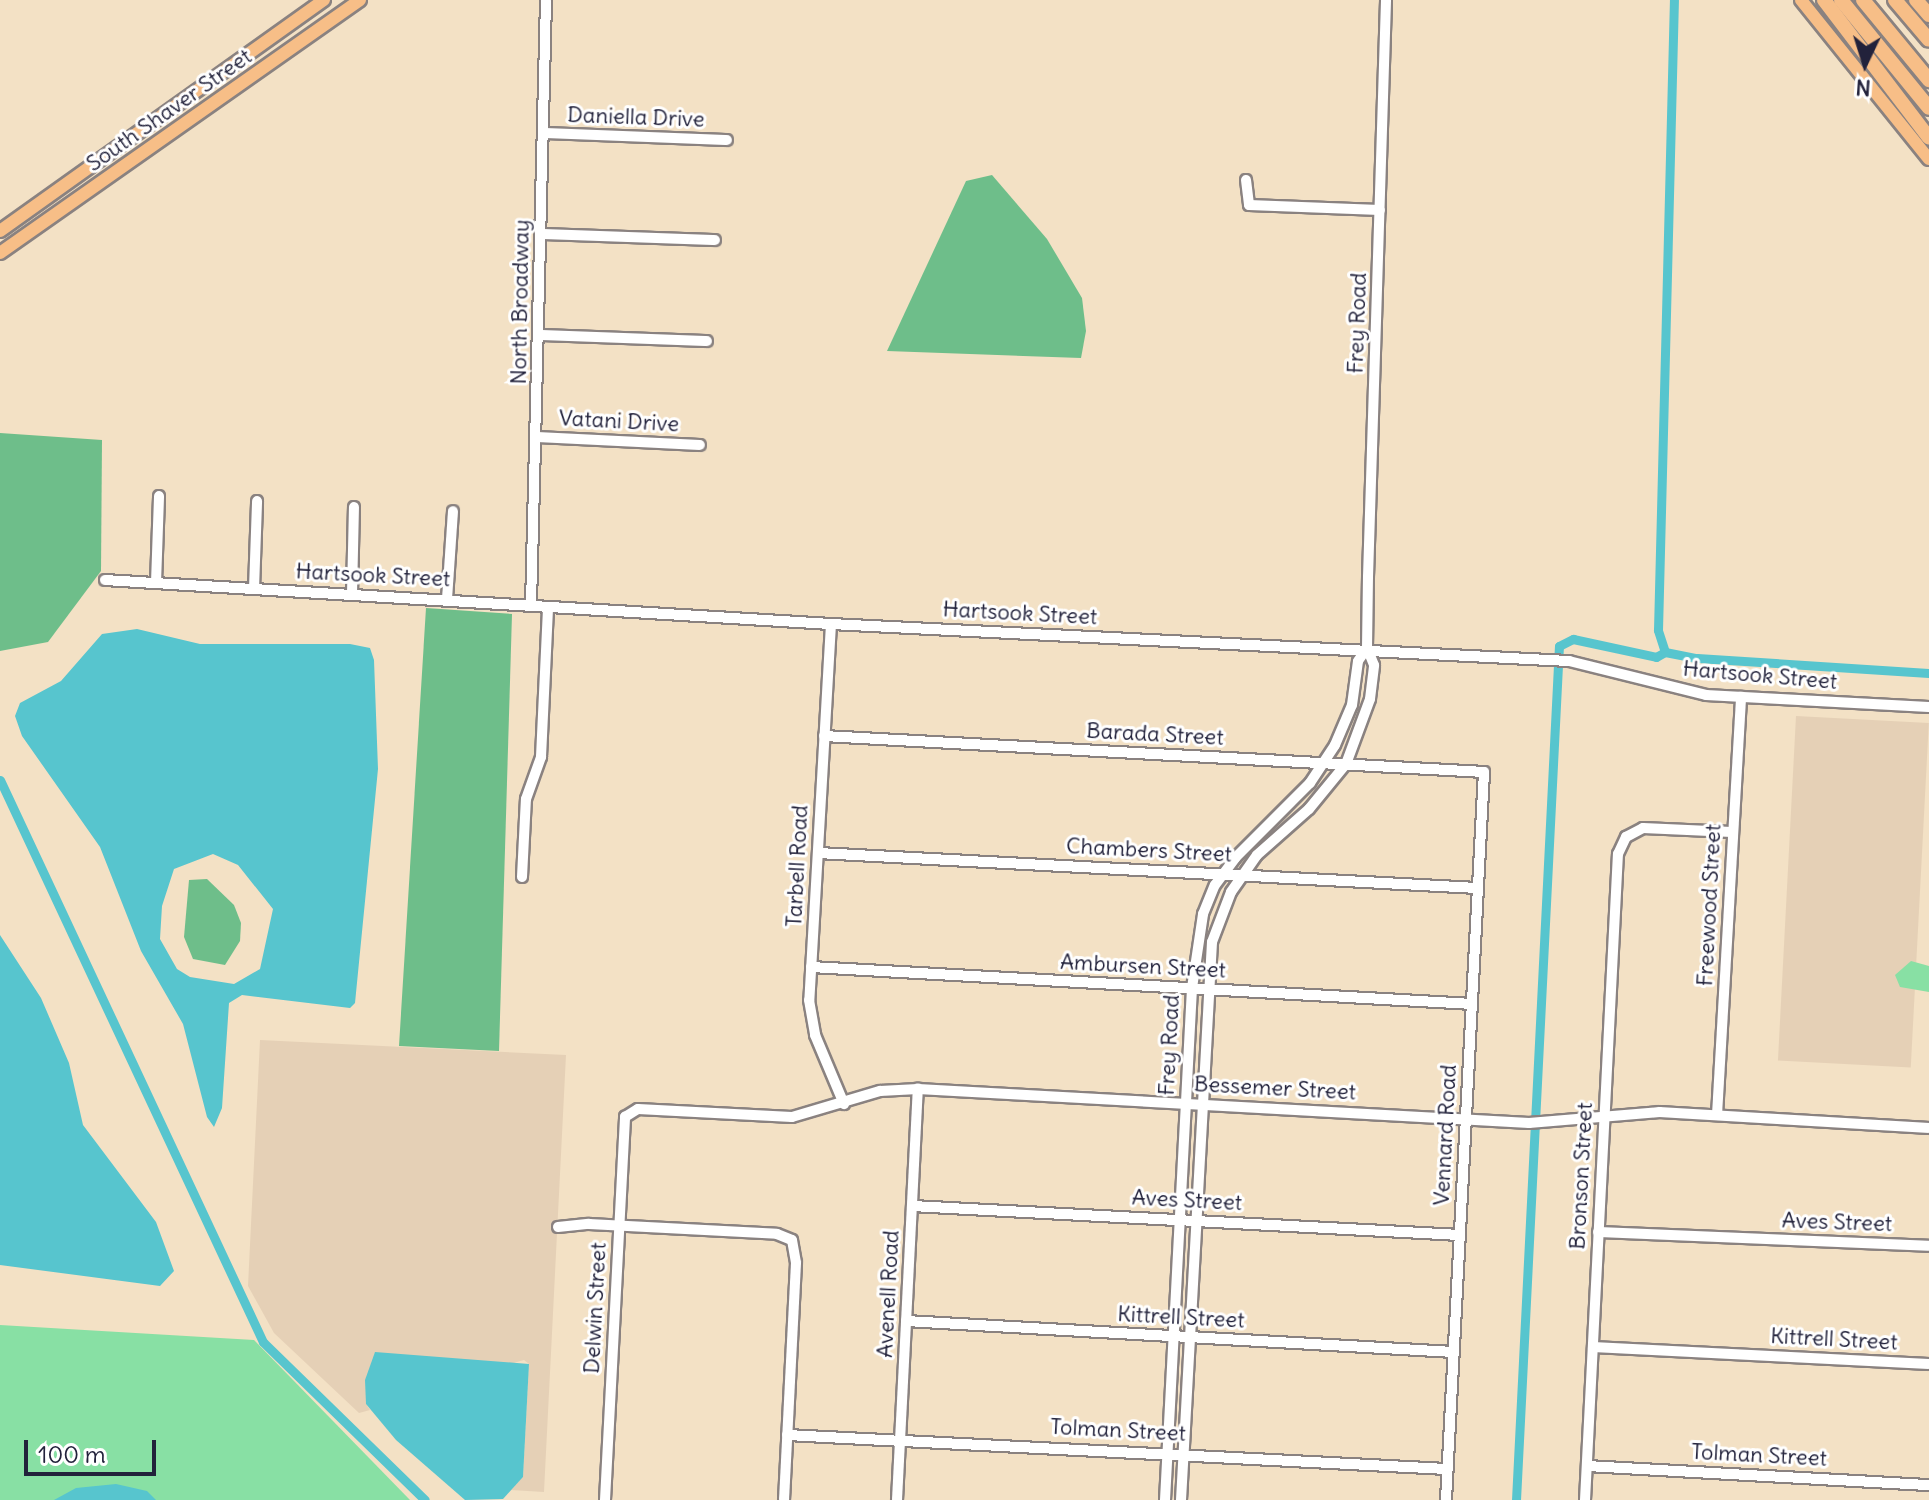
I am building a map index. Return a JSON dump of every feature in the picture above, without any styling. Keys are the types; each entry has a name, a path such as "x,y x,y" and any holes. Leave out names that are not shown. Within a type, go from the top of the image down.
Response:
{"highway":[{"path":"1824,0 1929,138"},
{"path":"1841,0 1929,108"},
{"path":"1863,0 1929,80"},
{"path":"1895,0 1929,40"},
{"path":"1916,0 1929,15"}],"main road":[{"name":"South Shaver Street","path":"0,253 360,0"},
{"path":"1801,0 1929,159"},
{"name":"South Shaver Street","path":"0,231 321,2"},
{"path":"321,2 329,22"},
{"path":"238,61 250,78"},
{"path":"133,136 143,152"}],"street":[{"name":"North Broadway","path":"531,605 546,0"},
{"name":"Frey Road","path":"1181,1500 1208,989 1218,922 1257,855 1309,809 1346,764 1370,699 1374,665 1367,648 1386,0"},
{"name":"Daniella Drive","path":"544,133 727,140"},
{"path":"1246,180 1249,205 1380,210"},
{"path":"541,234 715,240"},
{"path":"540,335 707,341"},
{"name":"Vatani Drive","path":"537,437 700,445"},
{"path":"156,583 159,496"},
{"path":"254,589 257,501"},
{"path":"352,594 354,507"},
{"path":"447,599 453,511"},
{"name":"Hartsook Street","path":"105,580 831,624 1549,659 1569,661 1706,695 1929,707"},
{"path":"522,877 526,799 541,757 548,607"},
{"name":"Tarbell Road","path":"831,624 811,967 815,1035 844,1104"},
{"name":"Frey Road","path":"1165,1500 1192,988 1203,914 1223,874 1324,763 1346,723 1358,661 1367,648"},
{"name":"Freewood Street","path":"1717,1115 1741,697"},
{"name":"Barada Street","path":"824,736 1484,772"},
{"name":"Vennard Road","path":"1446,1500 1484,772"},
{"name":"Bronson Street","path":"1585,1500 1618,854 1626,837 1643,828 1732,832"},
{"name":"Chambers Street","path":"818,853 1478,888"},
{"name":"Ambursen Street","path":"811,967 1472,1004"},
{"name":"Bessemer Street","path":"625,1117 638,1109 792,1117 880,1091 918,1089 1529,1123 1604,1117 1717,1115 1929,1128"},
{"name":"Avenell Road","path":"897,1500 918,1089"},
{"name":"Delwin Street","path":"605,1500 625,1117"},
{"name":"Aves Street","path":"912,1206 1460,1235"},
{"path":"558,1227 619,1226 777,1234 792,1240 796,1263 784,1500"},
{"name":"Aves Street","path":"1598,1232 1929,1246"},
{"name":"Kittrell Street","path":"906,1321 1453,1352"},
{"name":"Kittrell Street","path":"1593,1347 1929,1364"},
{"name":"Tolman Street","path":"787,1435 900,1438 1447,1469"},
{"name":"Tolman Street","path":"1587,1466 1929,1485"}],"shaded area":[{"path":"1796,716 1929,723 1911,1067 1778,1061"},
{"path":"260,1040 566,1055 544,1492 511,1490 523,1477 529,1364 524,1360 366,1404 370,1410 359,1413 274,1333 248,1286"}],"green space":[{"path":"992,175 1047,239 1082,298 1086,331 1081,358 887,351 966,181"},
{"path":"0,433 102,440 101,571 48,642 0,651"},
{"path":"426,608 512,614 499,1051 399,1046"},
{"path":"207,879 234,905 241,923 240,941 225,965 193,959 184,937 189,880"},
{"path":"1911,961 1929,966 1929,992 1900,987 1895,975"},
{"path":"0,1325 254,1340 410,1500 0,1500"}],"water":[{"path":"137,629 200,644 350,644 370,648 374,660 378,769 355,1003 350,1008 242,995 229,1003 222,1108 214,1127 207,1117 183,1024 141,951 100,847 22,736 15,716 20,703 61,681 102,634","holes":["213,854 238,865 273,909 260,969 234,984 190,977 177,969 160,939 162,906 174,869"]},
{"path":"0,935 41,998 69,1063 83,1125 156,1222 174,1271 160,1286 0,1265"},
{"path":"375,1352 529,1364 523,1477 503,1499 465,1500 396,1440 366,1404 365,1380"},
{"path":"116,1484 147,1491 156,1500 54,1500 76,1488"}],"waterway":[{"path":"1665,652 1658,630 1674,0"},
{"path":"1516,1500 1559,646 1573,639 1656,657 1665,652 1697,658 1929,673"},
{"path":"0,780 263,1342 425,1500"}]}
